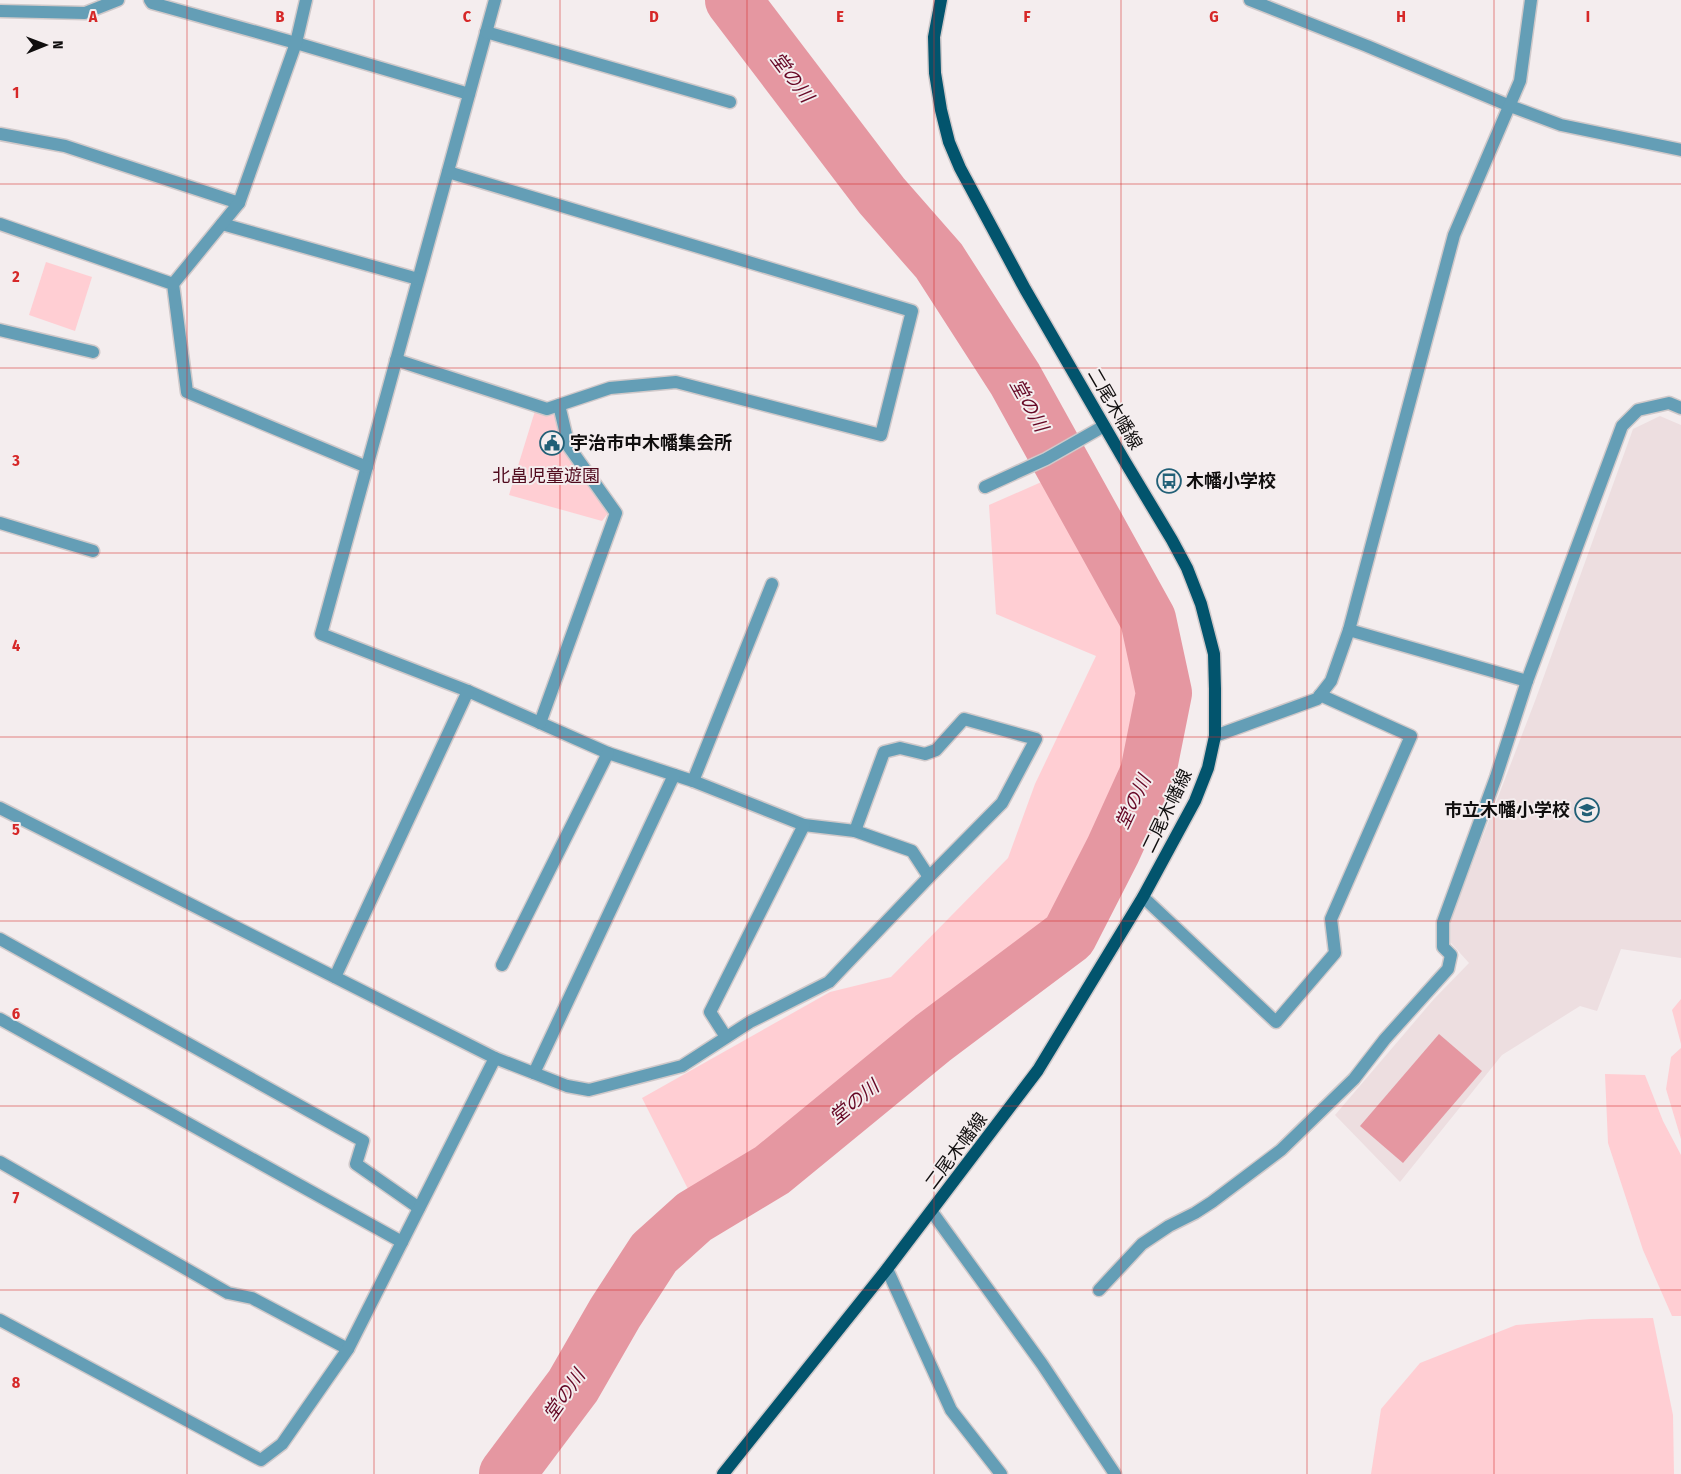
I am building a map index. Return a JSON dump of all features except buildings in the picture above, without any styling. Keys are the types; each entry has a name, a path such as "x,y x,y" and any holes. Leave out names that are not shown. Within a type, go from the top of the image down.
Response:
{"main road":[{"name":"二尾木幡線","path":"723,1474 932,1212 1038,1070 1142,897 1195,801 1208,768 1214,736 1214,654 1201,604 1186,568 1172,540 1025,289 960,168 949,142 935,73 934,37 941,0"}],"street":[{"path":"0,11 85,13 118,0"},
{"path":"150,0 152,3 469,94"},
{"path":"306,0 296,43 239,203 173,284 187,392 367,467"},
{"path":"495,0 321,634 468,691 608,753 693,781 804,824 855,831 912,851 929,877"},
{"path":"1250,0 1510,106 1562,125 1681,150"},
{"path":"1214,736 1316,699 1331,681 1349,630 1454,235 1520,81 1531,0"},
{"path":"486,32 730,102"},
{"path":"0,134 64,146 239,203"},
{"path":"396,360 547,410 610,388 676,382 880,435 912,311 448,172"},
{"path":"0,224 173,284"},
{"path":"222,224 418,279"},
{"path":"0,330 93,352"},
{"path":"1099,1290 1142,1244 1169,1226 1212,1202 1282,1150 1354,1079 1385,1039 1448,969 1451,956 1443,947 1444,922 1496,777 1527,681 1622,426 1638,410 1670,403 1681,408"},
{"path":"540,723 616,513 569,447 559,405"},
{"path":"985,487 1048,458 1104,426"},
{"path":"0,523 93,552"},
{"path":"693,781 772,584"},
{"path":"1349,630 1527,681"},
{"path":"335,977 468,691"},
{"path":"1142,897 1276,1022 1335,953 1331,919 1411,736 1320,695"},
{"path":"0,808 494,1058 567,1086 589,1090 682,1066 750,1022 829,982 1002,803 1036,739 964,719 936,750 925,754 900,748 884,752 855,831"},
{"path":"502,965 608,753"},
{"path":"534,1073 674,776"},
{"path":"726,1037 710,1012 804,824"},
{"path":"0,938 362,1141 356,1164 419,1208"},
{"path":"0,1019 402,1242"},
{"path":"0,1320 261,1460 282,1444 348,1349 494,1058"},
{"path":"0,1162 228,1293 252,1298 348,1349"},
{"path":"932,1212 1042,1364 1097,1444 1115,1474"},
{"path":"887,1269 951,1410 1001,1474"}],"shaded area":[{"name":"市立木幡小学校","path":"1660,416 1681,425 1681,958 1621,949 1597,1011 1580,1006 1502,1055 1400,1182 1335,1115 1434,999 1469,963 1451,943 1451,919 1535,701 1633,429"},
{"path":"1439,1034 1482,1071 1403,1163 1360,1126"}],"green space":[{"path":"46,262 92,277 75,331 29,315"},
{"name":"北畠児童遊園","path":"535,411 548,415 555,413 564,451 582,472 609,512 602,521 509,495"},
{"path":"1055,476 1133,628 1149,695 1135,769 1053,925 769,1157 693,1199 642,1098 830,992 891,977 1008,858 1035,784 1096,656 996,614 989,505"},
{"path":"1681,999 1681,1044 1672,1010"},
{"path":"1681,1048 1681,1139 1666,1089 1671,1057"},
{"path":"1605,1074 1645,1075 1663,1121 1681,1155 1681,1316 1672,1316 1643,1250 1608,1143"},
{"path":"1653,1318 1673,1415 1674,1474 1371,1474 1381,1409 1420,1363 1516,1325 1591,1319"}],"waterway":[{"name":"堂の川","path":"507,1474 573,1386 615,1313 654,1253 694,1217 772,1170 933,1038 1069,936 1113,850 1148,773 1164,693 1148,619 1015,379 939,261 882,196 733,0"}],"place":[{"name":"宇治市中木幡集会所","path":"552,443"},
{"name":"木幡小学校","path":"1169,481"},
{"name":"市立木幡小学校","path":"1587,810"}]}
